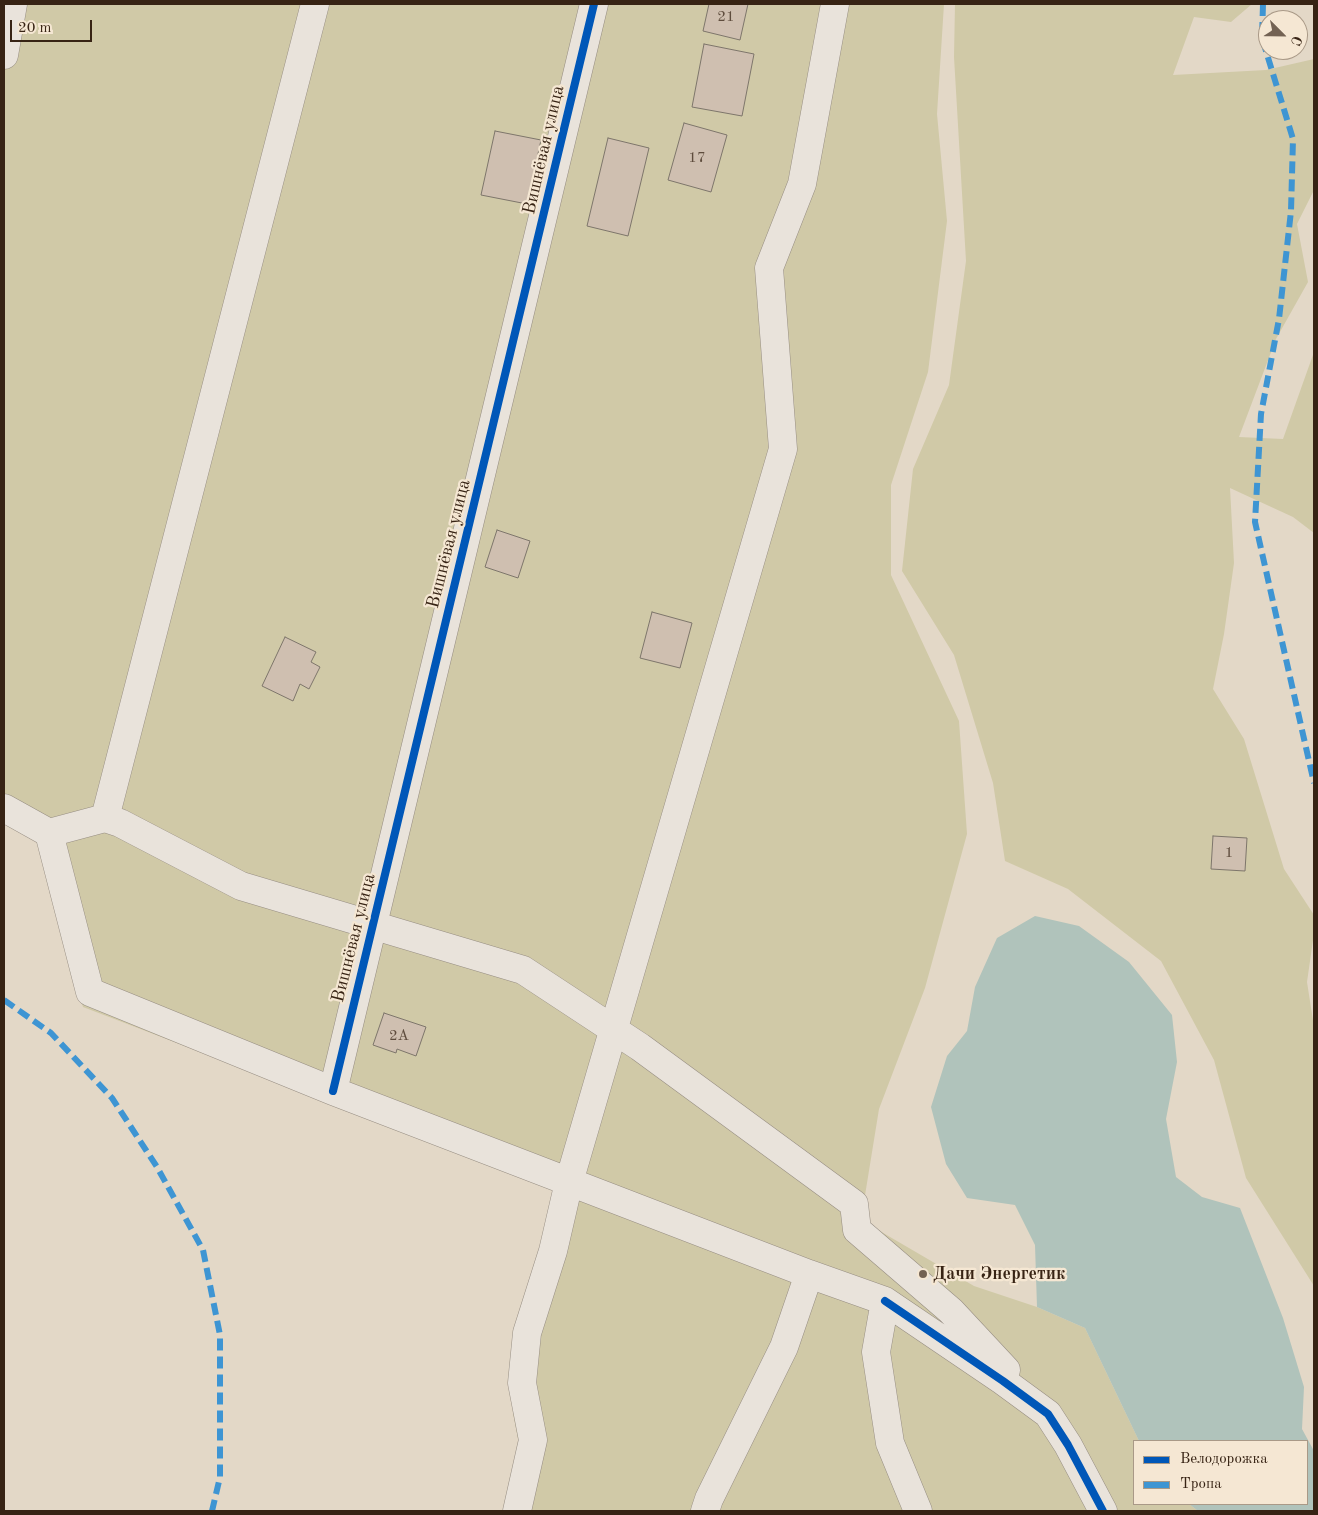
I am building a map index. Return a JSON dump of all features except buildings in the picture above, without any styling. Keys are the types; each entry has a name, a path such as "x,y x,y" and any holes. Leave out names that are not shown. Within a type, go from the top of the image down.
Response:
{"street":[{"path":"4,47 13,4"},
{"path":"105,818 315,4"},
{"name":"Вишнёвая улица","path":"333,1091 594,4"},
{"path":"517,1511 533,1440 522,1383 527,1333 553,1251 569,1182 783,449 769,268 802,184 835,4"},
{"path":"4,808 49,833 105,818 145,835 241,886 372,927 523,970 613,1029 854,1204 858,1230 951,1311 1048,1414 1068,1445 1103,1511"},
{"path":"49,833 90,992 333,1091 885,1302 1003,1381 1048,1414"},
{"path":"705,1511 709,1499 784,1347 809,1274"},
{"path":"885,1302 876,1352 890,1443 918,1511"}],"shaded area":[{"path":"4,4 944,4 937,114 947,221 928,372 891,485 891,575 959,721 967,834 925,988 879,1109 861,1220 974,1286 1037,1307 1085,1328 1139,1440 1133,1440 1133,1505 1190,1505 1198,1511 504,1511 519,1444 513,1413 515,1350 558,1189 83,1007 39,841 4,821"},
{"path":"955,4 1252,4 1231,22 1194,17 1173,75 1266,70 1314,59 1314,190 1297,224 1308,282 1276,339 1239,437 1283,439 1314,352 1314,533 1293,517 1230,488 1234,563 1224,634 1213,689 1244,739 1284,869 1314,915 1314,933 1307,982 1314,1027 1314,1286 1246,1178 1214,1060 1161,961 1068,889 1005,861 993,783 954,655 902,571 913,469 949,385 966,261 954,57"},
{"path":"1035,916 1079,926 1129,962 1172,1015 1177,1062 1166,1119 1176,1177 1202,1197 1240,1208 1283,1318 1304,1387 1302,1429 1308,1440 1139,1440 1085,1328 1037,1307 1035,1245 1015,1205 967,1198 946,1164 931,1107 947,1056 967,1031 975,987 997,938"},
{"path":"1308,1440 1314,1451 1314,1511 1198,1511 1190,1505 1308,1505"}],"marked path":[{"path":"1263,4 1262,38 1293,139 1291,211 1279,319 1261,414 1255,522 1314,783"},
{"path":"4,1000 51,1033 112,1098 157,1167 203,1250 220,1335 220,1477 212,1511"}],"cycle path":[{"path":"333,1091 594,4"},
{"path":"885,1301 1048,1414 1068,1445 1103,1511"}],"place":[{"name":"Дачи Энергетик","path":"923,1274"}]}
